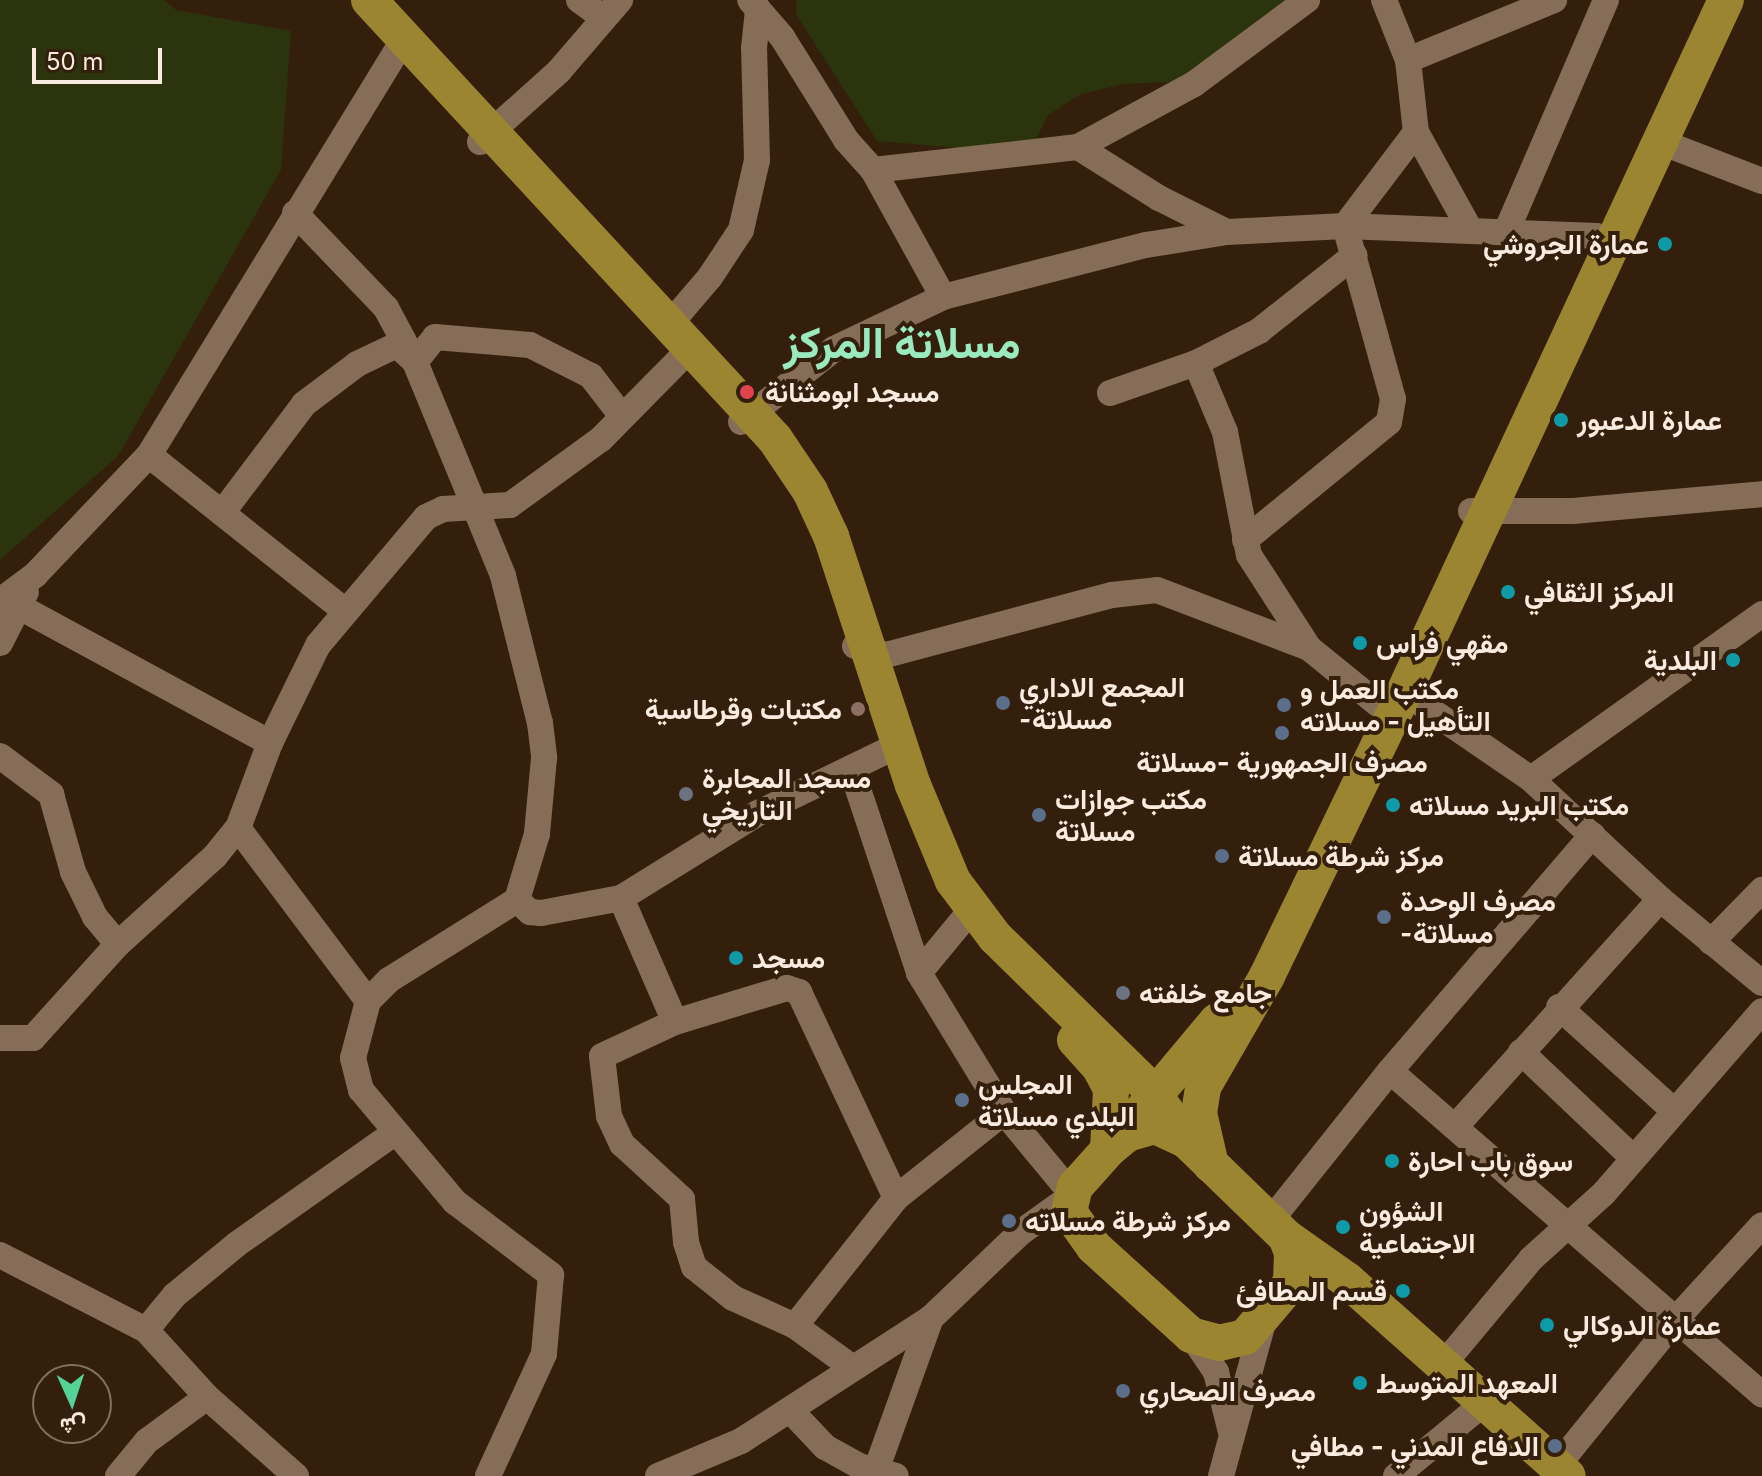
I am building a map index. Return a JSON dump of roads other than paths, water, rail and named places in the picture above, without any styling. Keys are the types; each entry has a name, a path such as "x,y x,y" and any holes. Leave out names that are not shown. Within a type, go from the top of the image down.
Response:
{"highway":[{"path":"346,0 485,137 746,417 810,491 831,536 884,752 929,871 1100,1068 1113,1098 1118,1142"},
{"path":"369,0 398,48"},
{"path":"1479,513 1597,236 1709,0"},
{"path":"1347,1280 1311,1276 1291,1283 1264,1319 1230,1342 1191,1335 1083,1234 1069,1212 1070,1195 1118,1142 1152,1091 1189,1059 1243,980 1329,824 1661,142 1726,0"},
{"path":"860,649 967,917 1152,1091 1199,1153 1279,1228 1347,1280 1563,1471"},
{"path":"1199,1153 1199,1113 1203,1087 1263,983 1329,824"},
{"path":"1118,1142 1155,1126 1199,1153"},
{"path":"1279,1228 1291,1283"}],"street":[{"path":"485,137 559,71 612,9 579,0"},
{"path":"873,170 1078,147 1194,84 1307,0"},
{"path":"1384,0 1408,60 1416,132 1470,230"},
{"path":"1507,230 1606,0"},
{"path":"1408,60 1542,2"},
{"path":"754,4 846,140 873,170 943,297"},
{"path":"0,1038 33,1038 118,944 195,878 238,828 270,743 318,645 344,610 426,517 443,509 510,505 601,439 675,342 710,277 741,230 757,160 754,4"},
{"path":"0,643 9,604 149,455 398,48"},
{"path":"1345,226 1416,132"},
{"path":"1661,142 1762,181"},
{"path":"1078,147 1159,198 1227,232"},
{"path":"295,213 386,308 415,362 479,509 503,576 544,758 535,846 517,900 389,980 368,1001 353,1058 361,1090 393,1134 455,1202 551,1275 544,1354 488,1476"},
{"path":"746,417 834,349 943,297 1132,249 1227,232 1345,226 1507,230 1597,236"},
{"path":"1245,540 1389,422 1393,399 1345,226"},
{"path":"1110,393 1196,363 1259,331 1355,255"},
{"path":"415,362 435,337 530,345 591,376 621,415"},
{"path":"222,513 317,392 397,345 415,362"},
{"path":"1196,363 1225,432 1245,540 1269,590 1309,648"},
{"path":"149,455 344,610"},
{"path":"1479,513 1762,494"},
{"path":"860,649 901,651 1112,595 1157,590 1309,648 1531,779 1660,899 1761,981"},
{"path":"9,604 270,743"},
{"path":"1531,779 1762,614"},
{"path":"517,900 530,912 541,913 621,898 758,813 884,752"},
{"path":"0,756 51,794 73,872 95,917 118,944"},
{"path":"658,1476 741,1441 931,1318 1020,1233 1070,1195 1004,1112 919,973 851,768"},
{"path":"238,828 368,1001"},
{"path":"1279,1228 1390,1071 1592,835"},
{"path":"1711,942 1762,890"},
{"path":"621,898 675,1022"},
{"path":"1455,1127 1559,1007 1660,899"},
{"path":"919,973 967,917"},
{"path":"853,1368 795,1326 733,1298 694,1267 682,1199 622,1144 609,1116 602,1056 675,1022 787,988 799,992 896,1198"},
{"path":"1559,1007 1674,1111"},
{"path":"1442,1366 1531,1259 1567,1228 1633,1158 1762,1011"},
{"path":"1521,1052 1633,1158"},
{"path":"1390,1071 1567,1228 1762,1394"},
{"path":"795,1326 896,1198 1004,1112"},
{"path":"146,1330 175,1295 237,1244 393,1134"},
{"path":"1563,1471 1676,1319 1759,1234"},
{"path":"0,1255 146,1330 207,1397 296,1476"},
{"path":"790,1410 814,1439 859,1466 882,1473 931,1318"},
{"path":"1221,1476 1264,1319"},
{"path":"1191,1335 1216,1372 1231,1436"},
{"path":"118,1476 147,1441 207,1397"},
{"path":"1396,1476 1485,1402"}],"place":[{"name":"عمارة الجروشي","path":"1665,244"},
{"name":"مسجد ابومثنانة","path":"747,392"},
{"name":"عمارة الدعبور","path":"1561,420"},
{"name":"المركز الثقافي","path":"1508,592"},
{"name":"مقهي فراس","path":"1360,643"},
{"name":"البلدية","path":"1733,660"},
{"name":"المجمع الاداري -مسلاتة","path":"1003,703"},
{"name":"مكتب العمل و التأهيل - مسلاته","path":"1284,705"},
{"name":"مكتبات وقرطاسية","path":"858,709"},
{"name":"مصرف الجمهورية -مسلاتة","path":"1282,733"},
{"name":"مسجد المجابرة التاريخي","path":"686,794"},
{"name":"مكتب البريد مسلاته","path":"1393,805"},
{"name":"مكتب جوازات مسلاتة","path":"1039,815"},
{"name":"مركز شرطة مسلاتة","path":"1222,856"},
{"name":"مصرف الوحدة -مسلاتة","path":"1384,917"},
{"name":"مسجد","path":"736,958"},
{"name":"جامع خلفته","path":"1123,993"},
{"name":"المجلس البلدي مسلاتة","path":"962,1100"},
{"name":"سوق باب احارة","path":"1392,1161"},
{"name":"مركز شرطة مسلاته","path":"1009,1221"},
{"name":"الشؤون الاجتماعية","path":"1343,1227"},
{"name":"قسم المطافئ","path":"1403,1291"},
{"name":"عمارة الدوكالي","path":"1547,1325"},
{"name":"المعهد المتوسط","path":"1360,1383"},
{"name":"مصرف الصحاري","path":"1123,1391"},
{"name":"الدفاع المدني - مطافي","path":"1555,1446"}],"district":[{"name":"مسلاتة المركز","path":"902,342"}]}
